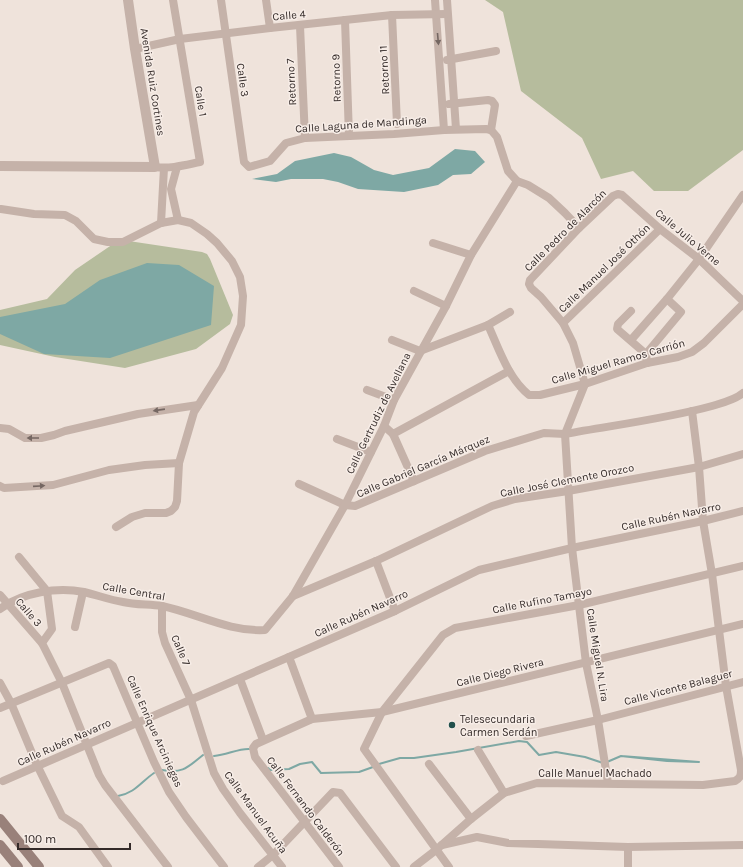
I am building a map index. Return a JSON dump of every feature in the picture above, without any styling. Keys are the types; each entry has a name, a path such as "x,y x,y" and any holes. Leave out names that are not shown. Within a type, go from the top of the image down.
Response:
{"main road":[{"path":"0,819 39,867"},
{"path":"0,845 18,867"}],"street":[{"name":"Avenida Ruiz Cortines","path":"128,0 135,49 160,168"},
{"name":"Calle 1","path":"160,168 177,167 200,162 174,0"},
{"name":"Calle 3","path":"221,0 244,162"},
{"path":"266,0 270,28"},
{"path":"435,0 444,130"},
{"path":"446,0 456,129"},
{"name":"Calle 4","path":"135,49 180,39 270,28 392,15 447,14"},
{"name":"Retorno 11","path":"392,15 397,124"},
{"name":"Retorno 9","path":"345,20 349,136"},
{"name":"Retorno 7","path":"300,26 305,138"},
{"path":"440,60 496,51"},
{"path":"442,104 488,100 492,101 495,105 491,130 497,137 508,170 518,181 528,185 549,198 579,228"},
{"name":"Calle Laguna de Mandinga","path":"244,162 249,166 270,161 286,143 305,138 456,129 491,130"},
{"path":"0,166 160,168 178,220"},
{"path":"161,223 167,190 177,167"},
{"name":"Calle Gertrudiz de Avellana","path":"265,630 293,596 345,505 384,426 394,400 446,306 471,255 518,181"},
{"name":"Calle Pedro de Alarcón","path":"564,323 531,288 529,284 530,280 579,228 613,196 618,194"},
{"name":"Calle Julio Verne","path":"618,194 622,195 699,259 743,302"},
{"path":"631,340 667,299 699,259 743,195"},
{"path":"1,209 34,214 65,215 76,221 94,239 108,242 123,242 161,223 178,220 191,223 217,243 236,268 240,277 242,296 241,325 222,368 194,412 179,463 177,501 171,511 166,513 145,513 132,517 116,527"},
{"name":"Calle Manuel José Othón","path":"564,323 660,228"},
{"path":"433,243 471,255"},
{"path":"414,291 446,306"},
{"path":"631,311 618,324 617,329 631,340 647,359 681,312 667,299"},
{"name":"Calle Miguel Ramos Carrión","path":"509,371 522,390 529,395 540,395 584,384 647,359 678,357 692,352 704,343 743,302"},
{"path":"392,340 420,351 488,325 510,312"},
{"path":"564,323 573,343 584,384 565,434"},
{"path":"393,434 509,371 488,325"},
{"path":"367,390 394,400"},
{"name":"Calle Gabriel García Márquez","path":"299,484 345,505 355,506 485,451 544,433 565,434 692,411 724,402 743,393"},
{"path":"0,428 8,429 25,438 41,438 54,435 65,430 138,414 198,405"},
{"path":"692,411 699,466 703,521 712,574 726,686"},
{"path":"384,426 393,434 414,481"},
{"name":"Calle Miguel N. Lira","path":"565,434 572,548 586,663 598,720 608,783"},
{"path":"338,439 371,452"},
{"name":"Calle José Clemente Orozco","path":"293,596 376,561 492,506 515,499 568,491 699,466 743,454"},
{"path":"0,486 4,488 53,485 109,470 145,465 179,463"},
{"name":"Calle Rubén Navarro","path":"3,781 138,721 191,700 394,612 479,570 743,511"},
{"path":"19,557 47,591 52,629 42,644"},
{"path":"376,561 394,612"},
{"name":"Calle Rufino Tamayo","path":"439,847 364,749 382,712 443,635 455,628 579,605 743,566"},
{"name":"Calle Central","path":"3,606 29,595 47,591 83,592 123,602 162,606 218,624 265,630"},
{"path":"75,627 83,592"},
{"name":"Calle 3","path":"0,595 3,606 42,644 62,683 86,744 105,785 168,867"},
{"name":"Calle 7","path":"162,606 162,632 165,643 191,700"},
{"name":"Calle Diego Rivera","path":"263,740 312,719 382,712 743,624"},
{"path":"289,657 312,719"},
{"name":"Calle Enrique Arciniegas","path":"62,683 109,663 114,666 154,762 169,792 224,867"},
{"path":"240,679 263,740"},
{"name":"Calle Vicente Balaguer","path":"526,736 598,720 743,682"},
{"path":"0,683 11,703 37,765 62,816 79,827 108,867"},
{"path":"0,708 62,683"},
{"name":"Calle Manuel Machado","path":"414,867 504,793 537,783 703,785 735,781 739,779 741,776 741,770 726,686"},
{"name":"Calle Manuel Acuña","path":"191,700 214,773 227,795 282,867"},
{"name":"Calle Fernando Calderón","path":"263,740 253,748 255,757 339,867"},
{"path":"478,750 504,793"},
{"path":"429,764 471,819"},
{"path":"258,867 273,855 333,792 337,791 396,867"},
{"name":"Calle Manuel Machado","path":"439,847 477,837 508,843 628,847 743,845"},
{"path":"439,847 449,867"},
{"path":"628,847 628,867"}],"green space":[{"path":"485,0 743,0 743,150 688,191 654,191 633,171 601,179 582,138 521,91 503,12"},
{"path":"122,240 207,254 233,315 230,324 196,349 125,368 55,357 0,345 0,310 47,299 75,270 116,242"}],"water":[{"path":"455,149 475,151 485,162 471,174 453,175 438,185 404,192 358,189 338,182 323,179 291,179 276,182 252,179 277,174 295,161 334,153 351,157 374,170 393,175 429,168"},
{"path":"147,263 179,265 214,286 211,325 110,358 44,354 0,334 0,317 65,304 100,280"}],"waterway":[{"path":"379,764 400,758 414,758 519,741 527,742 539,755 556,752 585,757 603,763"},
{"path":"214,756 250,749"},
{"path":"162,770 180,770 189,766 203,755"},
{"path":"607,762 621,756 667,761 699,762 621,756"},
{"path":"268,768 270,770 289,769 300,764 312,762 321,773 359,772 373,767"},
{"path":"118,796 124,795 133,790 154,773"}],"place":[{"name":"Telesecundaria Carmen Serdán","path":"452,725"}]}
